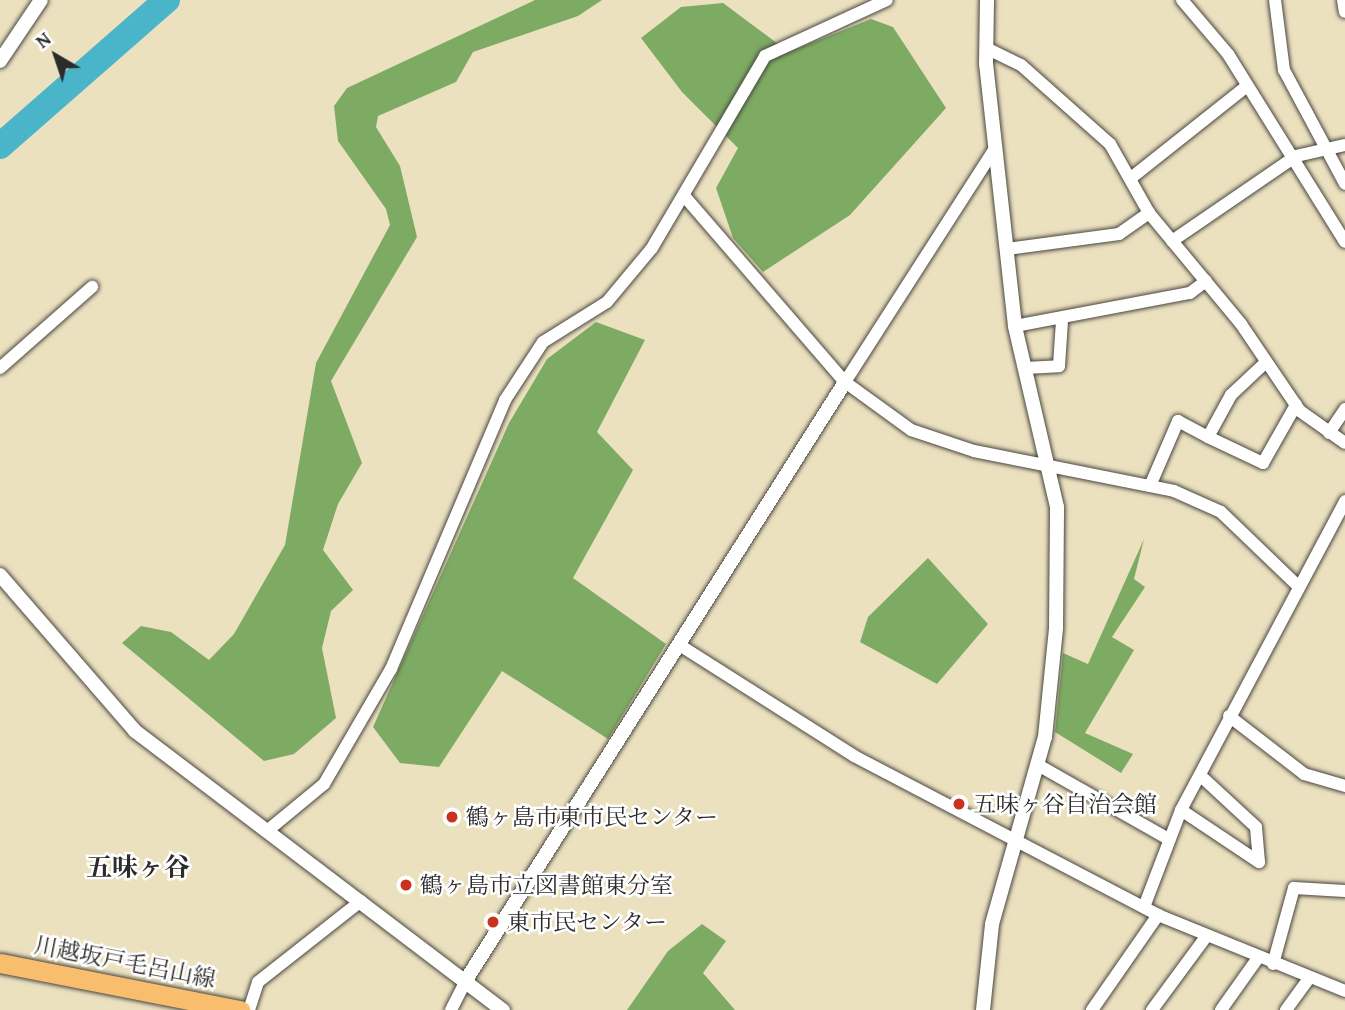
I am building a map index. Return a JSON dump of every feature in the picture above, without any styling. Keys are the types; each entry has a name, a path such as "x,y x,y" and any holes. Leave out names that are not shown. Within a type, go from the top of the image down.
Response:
{"main road":[{"name":"川越坂戸毛呂山線","path":"0,963 240,1010"}],"street":[{"path":"0,61 41,0"},
{"path":"267,831 324,784 391,669 505,400 543,342 607,302 687,198 765,56 887,0"},
{"path":"983,1010 992,924 1038,765 1056,628 1051,465 1015,326 986,48 987,0"},
{"path":"1182,0 1296,156 1328,223 1345,242"},
{"path":"1275,0 1283,70 1328,148 1345,184"},
{"path":"1343,0 1345,12"},
{"path":"986,48 1000,51 1074,107 1110,144 1149,213 1206,281 1296,405 1345,443"},
{"path":"1131,178 1247,86"},
{"path":"1172,241 1296,156 1345,145"},
{"path":"450,1010 466,980 681,646 995,148"},
{"path":"687,198 845,382 929,441 1150,486 1221,512 1263,559 1299,587"},
{"path":"1007,249 1119,234 1149,213"},
{"path":"1015,326 1062,321 1075,310 1189,293 1206,281"},
{"path":"0,368 92,288"},
{"path":"1025,368 1059,366 1062,321"},
{"path":"1208,437 1231,395 1265,363"},
{"path":"1150,486 1178,421 1263,463 1296,405"},
{"path":"1329,433 1345,409"},
{"path":"1144,907 1181,810 1345,501"},
{"path":"1,577 135,731 503,1010"},
{"path":"681,646 855,756 1019,837 1158,915 1205,938 1345,991"},
{"path":"1229,716 1304,774 1345,786"},
{"path":"1038,765 1168,839"},
{"path":"1181,810 1259,862 1256,827 1201,776"},
{"path":"1273,964 1294,888 1345,891"},
{"path":"249,1010 258,982 361,901"},
{"path":"1092,1010 1158,915"},
{"path":"1153,1010 1205,938"},
{"path":"1221,1010 1258,958"},
{"path":"1286,1010 1309,978"}],"green space":[{"path":"535,0 602,0 578,16 473,52 456,82 378,116 376,127 400,166 417,237 331,381 362,463 338,504 323,550 353,590 331,611 322,648 336,718 294,754 264,761 122,643 141,626 171,632 209,660 234,634 285,545 316,363 390,225 386,209 338,141 334,106 347,88"},
{"path":"723,3 789,52 871,19 893,27 946,108 850,215 763,272 733,238 716,188 738,148 682,92 641,38 681,7"},
{"path":"596,322 645,340 597,432 633,470 573,578 666,644 608,739 502,671 439,767 400,763 373,727 509,423 547,359"},
{"path":"1144,539 1134,579 1145,587 1112,637 1134,650 1085,733 1133,754 1121,773 1055,732 1063,653 1088,664"},
{"path":"928,558 988,624 937,684 860,642 868,617"},
{"path":"702,924 726,941 703,973 735,1010 627,1010 668,951"}],"waterway":[{"path":"0,146 167,0"}],"place":[{"name":"五味ヶ谷自治会館","path":"959,804"},
{"name":"鶴ヶ島市東市民センター","path":"452,817"},
{"name":"鶴ヶ島市立図書館東分室","path":"406,885"},
{"name":"東市民センター","path":"493,922"}],"district":[{"name":"五味ヶ谷","path":"138,867"}]}
